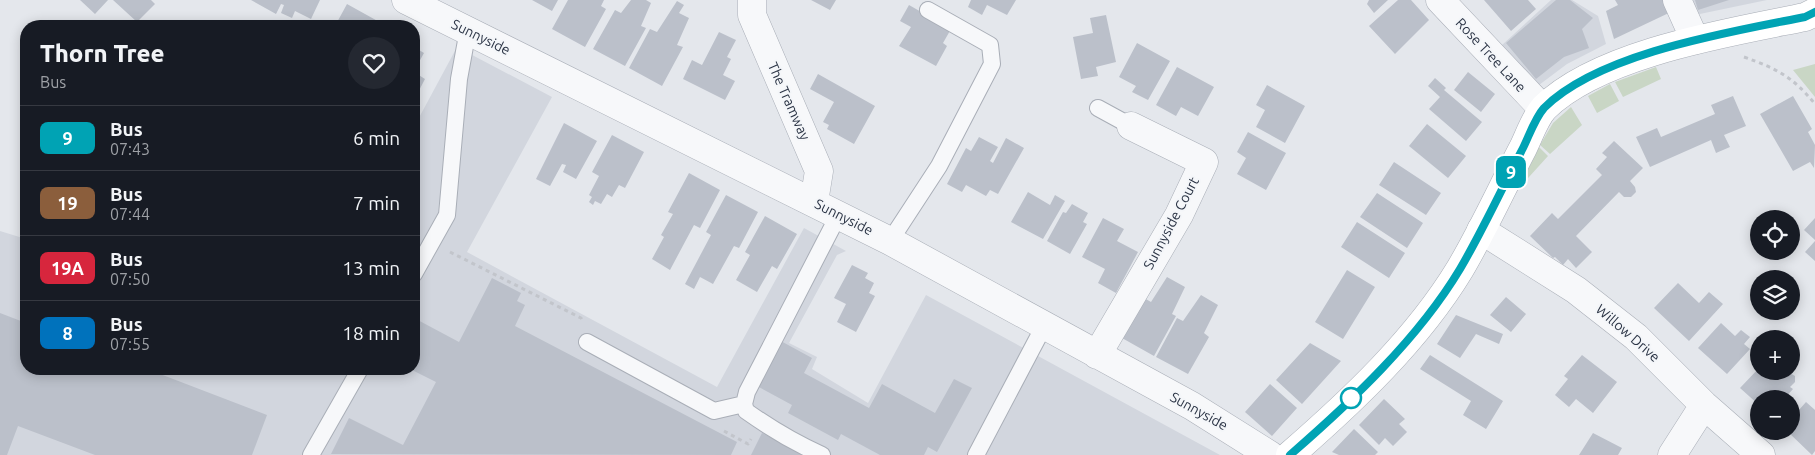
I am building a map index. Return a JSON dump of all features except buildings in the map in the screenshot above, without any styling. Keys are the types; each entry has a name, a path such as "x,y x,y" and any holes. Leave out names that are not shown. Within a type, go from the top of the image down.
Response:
{"street":[{"name":"Sunnyside","path":"406,0 839,214 1192,406 1270,455"},
{"name":"The Tramway","path":"752,0 752,15 819,171 814,202"},
{"name":"Rose Tree Lane","path":"1440,0 1543,109"},
{"path":"1677,0 1695,40"},
{"path":"1290,455 1326,423 1399,349 1440,299 1481,230 1543,109 1585,78 1695,40 1805,17 1815,12"},
{"name":"Sunnyside Court","path":"1096,354 1179,215 1204,162 1131,126"},
{"name":"Willow Drive","path":"1481,230 1584,296 1636,337 1704,404 1760,455"},
{"path":"1672,455 1704,404"}],"lane":[{"path":"890,241 938,166 992,64 990,45 928,10"},
{"path":"420,263 447,215 459,79 468,30"},
{"path":"1098,108 1131,126"},
{"path":"822,455 790,440 756,418 746,411 744,404 747,392 839,214"},
{"path":"976,455 1044,326"},
{"path":"587,342 714,411 744,404"},
{"path":"311,455 357,375"}],"path":[{"path":"1740,56 1777,69 1803,90 1815,104"}],"shaded area":[{"path":"1551,0 1572,0 1598,16 1606,44 1567,64 1539,85 1502,45"},
{"path":"1689,0 1767,0 1695,15"},
{"path":"457,47 552,97 467,252 717,387 804,228 846,251 837,255 789,343 817,357 812,369 868,403 926,295 1220,455 0,455 0,231 20,237 20,375 420,375 420,116"}],"green space":[{"path":"1815,64 1815,97 1793,70"},
{"path":"1656,67 1661,79 1623,97 1615,82"},
{"path":"1610,84 1619,101 1597,113 1588,96"},
{"path":"1571,107 1582,125 1550,154 1540,145 1553,123"},
{"path":"1539,147 1548,156 1519,188"}],"bus line":[{"name":"9","path":"1290,455 1326,423 1399,349 1440,299 1474,243 1543,109 1560,94 1585,78 1695,40 1805,17 1815,12"}]}
